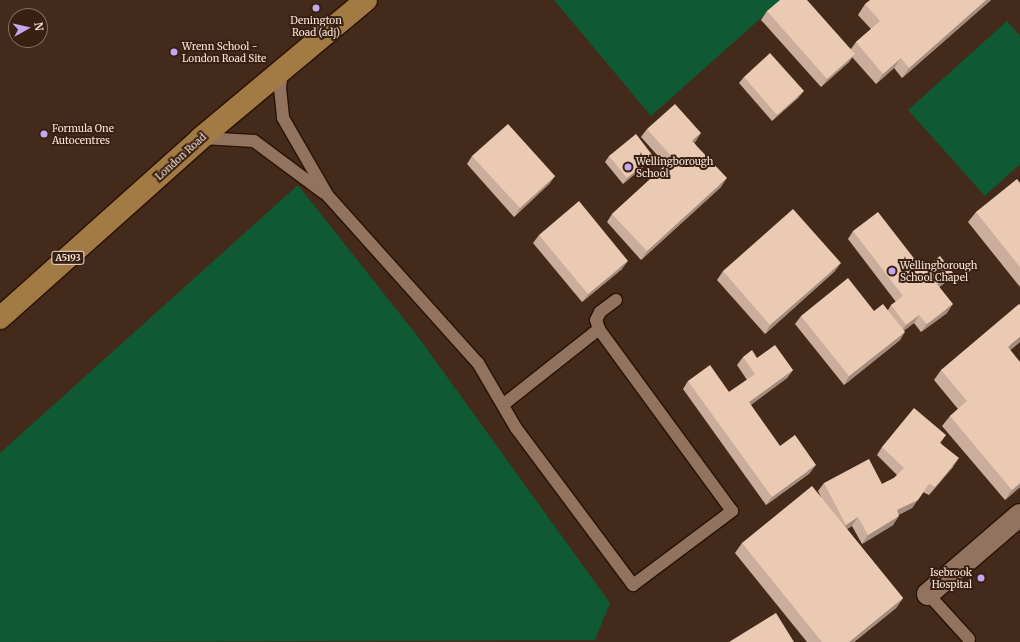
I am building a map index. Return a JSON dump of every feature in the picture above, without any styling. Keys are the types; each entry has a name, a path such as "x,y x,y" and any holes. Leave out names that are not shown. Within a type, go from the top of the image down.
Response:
{"main road":[{"name":"London Road","path":"0,318 201,138 366,0"}],"street":[{"path":"928,594 1020,515"}],"lane":[{"path":"282,69 280,88 283,118 328,196"},
{"path":"201,138 254,141 328,196 478,363 504,404 516,428 633,585 732,511 599,328 596,320 600,312 616,300"},
{"path":"504,404 599,328"},
{"path":"928,594 969,639"}],"green space":[{"path":"554,0 781,0 651,116"},
{"path":"1007,21 1020,36 1020,164 985,196 908,110"},
{"path":"298,185 419,338 610,603 595,640 0,642 0,453"}],"building":[{"path":"780,0 807,0 855,54 827,79 767,11"},
{"path":"870,0 986,0 909,68 901,58 883,74 856,42 880,21 865,4"},
{"path":"770,53 804,91 777,115 744,77"},
{"path":"675,104 701,133 692,141 727,178 647,251 612,214 673,158 647,129"},
{"path":"508,124 555,176 520,208 472,156"},
{"path":"636,134 653,156 627,178 609,156"},
{"path":"1017,179 1020,183 1020,267 976,212"},
{"path":"579,201 628,261 588,294 539,235"},
{"path":"793,209 841,263 770,325 723,271"},
{"name":"Wellingborough School Chapel","path":"878,212 923,270 940,256 953,273 937,284 953,304 927,324 919,315 906,325 891,305 903,296 853,231"},
{"path":"848,278 874,311 883,304 905,332 849,376 801,316"},
{"path":"1019,304 1020,337 1008,347 1020,362 1020,483 1012,490 950,416 967,401 941,370"},
{"path":"775,345 793,370 749,402 780,446 795,435 816,465 772,497 688,381 710,365 729,392 755,374 743,357 752,350 757,358"},
{"path":"914,408 946,435 940,443 959,458 935,487 929,484 918,500 897,510 899,516 868,535 858,517 846,525 824,483 869,459 882,484 894,478 904,468 882,447"},
{"path":"812,486 903,598 849,642 822,642 742,543"},
{"path":"776,613 794,642 729,642"}],"place":[{"name":"Denington Road (adj)","path":"316,8"},
{"name":"Wrenn School - London Road Site","path":"174,52"},
{"name":"Formula One Autocentres","path":"44,134"},
{"name":"Wellingborough School","path":"628,167"},
{"name":"Wellingborough School Chapel","path":"892,271"},
{"name":"Isebrook Hospital","path":"981,578"}]}
